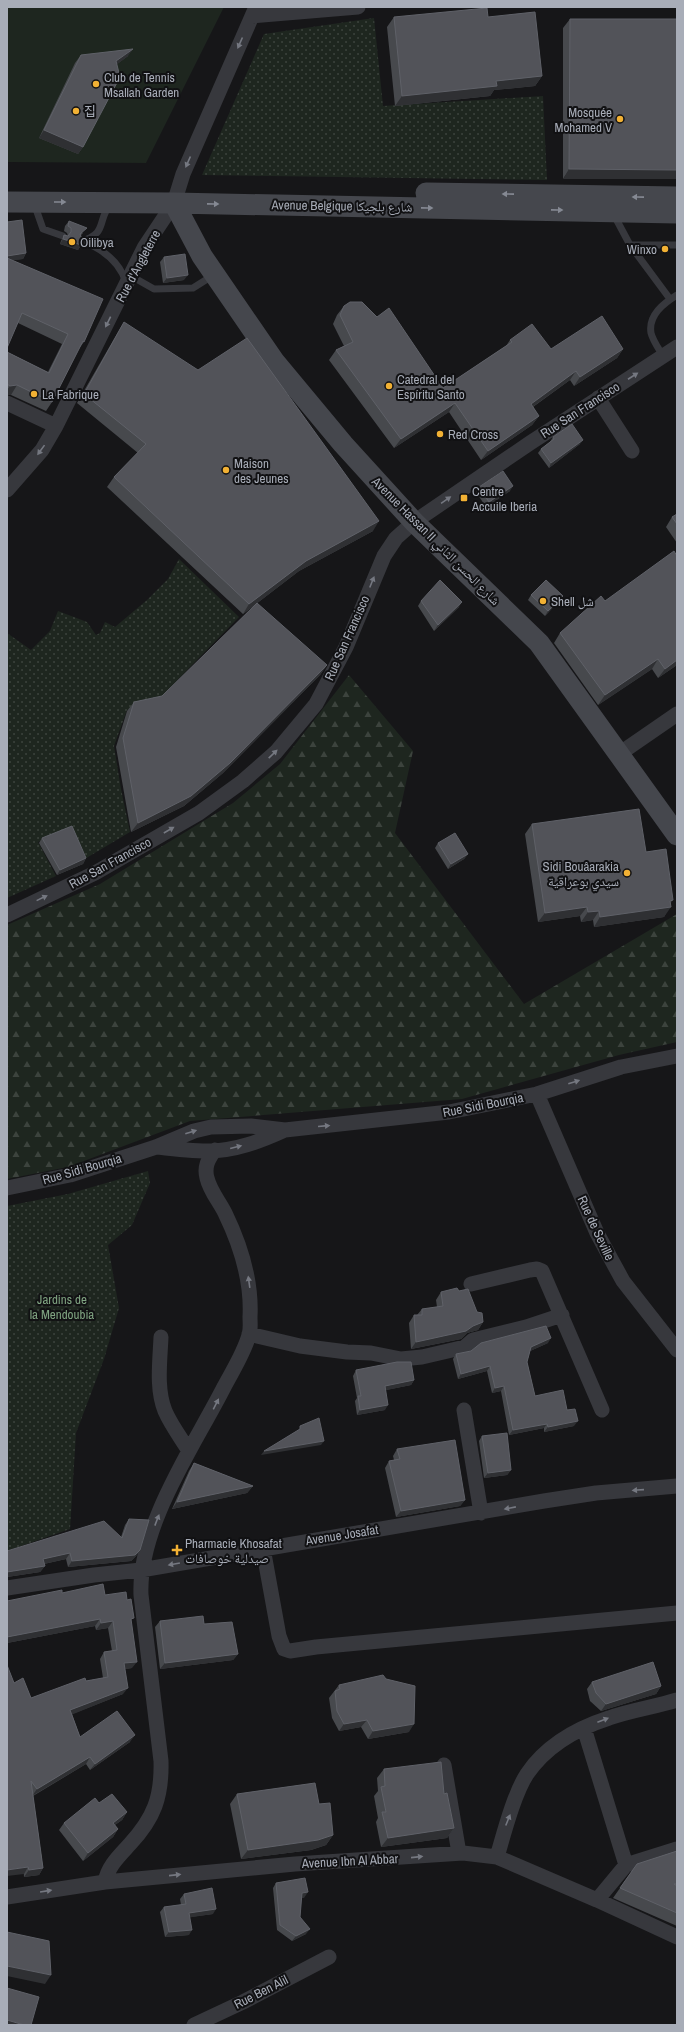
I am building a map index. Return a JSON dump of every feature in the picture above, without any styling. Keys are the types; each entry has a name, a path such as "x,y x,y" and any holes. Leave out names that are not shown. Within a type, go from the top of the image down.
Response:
{"main road":[{"name":"Avenue Belgique شارع بلجيكا","path":"7,188 177,196 677,213"},
{"name":"Avenue Belgique شارع بلجيكا","path":"7,202 116,202 177,196 677,197"},
{"name":"Avenue Hassan II شارع الحسن الثاني","path":"177,196 202,256 274,361 343,444 414,522 539,643 677,835"}],"street":[{"path":"254,12 358,7"},
{"name":"Rue d'Angleterre","path":"7,490 42,450 56,426 144,248 177,196 183,174 254,12"},
{"name":"Rue San Francisco","path":"7,915 95,873 199,813 243,781 276,752 316,704 346,647 384,556 396,538 414,522 598,398 677,347"},
{"path":"598,398 632,451"},
{"path":"7,403 56,426"},
{"path":"619,754 677,714"},
{"name":"Rue Sidi Bourqia","path":"7,1188 70,1175 156,1147 180,1136 211,1127 251,1126 285,1130 449,1112 537,1094 621,1067 677,1056"},
{"name":"Rue de Seville","path":"537,1094 597,1233 623,1281 677,1350"},
{"name":"Rue Sidi Bourqia","path":"156,1147 215,1150 253,1143 285,1130"},
{"path":"105,1882 113,1863 150,1820 157,1802 160,1779 160,1756 141,1595 141,1570 158,1516 189,1451 215,1406 249,1334 251,1307 247,1268 226,1214 207,1179 207,1162 215,1150"},
{"path":"471,1284 539,1269 543,1273 562,1315 602,1410"},
{"path":"249,1334 300,1346 347,1352 372,1353 401,1360 422,1358 465,1347 473,1340 526,1327 562,1315"},
{"path":"161,1337 160,1369 162,1402 169,1419 189,1451"},
{"path":"464,1410 481,1513"},
{"name":"Avenue Josafat","path":"7,1588 94,1575 141,1570 263,1548 596,1493 677,1486"},
{"path":"263,1548 279,1636 284,1649 288,1651 316,1647 677,1613"},
{"path":"497,1857 506,1826 520,1789 528,1773 561,1741 584,1728 610,1717 677,1700"},
{"path":"584,1728 626,1865"},
{"path":"444,1765 459,1853"},
{"path":"598,1900 626,1865 677,1849"},
{"name":"Avenue Ibn Al Abbar","path":"7,1897 105,1882 295,1864 459,1853 497,1857 598,1900 677,1937"},
{"name":"Rue Ben Alil","path":"194,2025 329,1957"}],"lane":[{"path":"29,202 36,209 43,229 62,236"},
{"path":"116,202 110,205 106,211 102,225 96,234 90,239 81,241 95,246 104,252 128,280 154,289 193,288 214,274"},
{"path":"612,211 630,245 670,299"},
{"path":"630,245 677,245"},
{"path":"663,356 651,332 656,311 677,295"}],"green space":[{"name":"Club de Tennis Msallah Garden","path":"7,7 224,7 146,163 7,162"},
{"path":"374,18 383,106 543,96 547,180 202,175 264,34"},
{"path":"179,559 239,617 154,704 127,710 114,746 130,832 83,860 69,830 38,842 56,876 7,898 7,633 31,650 50,631 58,611 87,622 96,635 100,633 105,622 115,627 147,600 168,579"},
{"path":"349,675 413,751 395,833 524,1004 677,914 677,1042 619,1055 462,1099 190,1121 68,1167 7,1179 7,925 100,884 233,803 280,764"},
{"name":"Jardins de la Mendoubia","path":"148,1171 150,1183 132,1225 108,1245 119,1308 104,1359 76,1433 70,1529 7,1551 7,1206 68,1194"}],"building":[{"path":"487,8 488,17 535,12 542,76 496,81 497,86 402,96 394,17"},
{"name":"Mosquée Mohamed V","path":"570,19 677,19 677,170 569,169"},
{"name":"집","path":"133,49 116,61 120,77 83,147 44,130 81,55"},
{"path":"22,220 26,253 7,256 7,222"},
{"path":"69,221 87,228 80,234 83,241 81,245 63,239 64,235 68,236 71,232 71,228 68,226"},
{"path":"185,254 188,275 167,278 164,257"},
{"path":"7,258 103,299 84,342 83,341 52,402 17,385 10,386 7,384 7,352 49,373 68,334 22,313 7,348"},
{"path":"350,302 362,302 377,317 389,308 443,388 512,342 510,340 532,324 551,349 602,316 623,349 580,377 576,371 531,404 539,416 488,451 455,403 401,439 336,350 353,342 340,315 344,306"},
{"name":"Maison des Jeunes","path":"124,322 198,370 247,338 379,521 306,561 249,604 114,477 146,444 84,394"},
{"path":"572,424 583,440 551,463 541,449 554,439 553,437"},
{"path":"503,471 513,486 489,502 479,487"},
{"path":"677,514 677,524 672,517"},
{"path":"674,551 677,556 677,660 665,669 658,659 605,695 560,633 601,596 605,601"},
{"path":"440,580 462,602 438,625 421,601"},
{"name":"Shell شل","path":"546,580 563,596 548,611 531,595"},
{"path":"257,603 327,665 230,763 191,796 138,823 123,738 134,702 162,696"},
{"name":"Sidi Bouâarakia سيدي بوعراقية","path":"639,809 646,852 666,849 673,900 670,901 671,907 600,917 599,911 588,912 587,907 545,913 532,824"},
{"path":"72,826 86,858 60,870 42,838"},
{"path":"455,833 468,854 451,864 438,843"},
{"path":"457,1288 459,1291 468,1289 477,1312 482,1313 483,1322 466,1331 416,1342 414,1315 422,1315 422,1309 443,1306 441,1292"},
{"path":"546,1326 551,1338 531,1347 527,1362 535,1396 563,1390 567,1410 575,1409 578,1421 548,1427 547,1424 513,1430 504,1386 495,1388 490,1366 461,1374 456,1354 471,1351 481,1343"},
{"path":"397,1362 411,1362 414,1380 385,1386 388,1405 360,1410 358,1396 361,1396 356,1370"},
{"path":"319,1418 324,1441 264,1451 300,1429 300,1426"},
{"path":"507,1433 511,1470 488,1473 482,1436"},
{"path":"455,1440 465,1500 401,1511 389,1461 400,1459 397,1449"},
{"path":"194,1463 253,1486 177,1502"},
{"path":"129,1519 149,1520 140,1550 135,1555 72,1561 70,1553 43,1559 45,1566 7,1572 7,1551 104,1521 122,1538"},
{"path":"103,1584 105,1595 126,1592 127,1600 131,1599 134,1618 131,1619 137,1662 124,1663 128,1688 70,1710 80,1737 117,1711 135,1735 95,1764 90,1757 37,1789 31,1781 43,1868 29,1870 28,1867 7,1870 7,1665 14,1683 23,1678 31,1698 85,1678 86,1681 108,1677 104,1652 117,1650 113,1621 101,1623 100,1619 7,1637 7,1601 62,1590 62,1593"},
{"path":"203,1616 204,1624 232,1622 238,1654 165,1663 160,1621"},
{"path":"653,1662 661,1686 606,1704 596,1693 592,1682"},
{"path":"383,1675 386,1679 415,1686 414,1724 373,1731 367,1720 344,1724 337,1711 335,1691 340,1689 339,1685"},
{"path":"441,1762 444,1794 447,1793 454,1828 388,1838 382,1812 386,1812 381,1787 385,1786 384,1769"},
{"path":"315,1783 319,1804 330,1803 333,1835 318,1840 248,1850 237,1794"},
{"path":"112,1794 127,1812 113,1823 118,1829 88,1853 64,1823 95,1798 99,1803"},
{"path":"677,1851 677,1884 674,1884 677,1886 677,1913 620,1888 637,1864"},
{"path":"305,1878 308,1892 302,1893 300,1917 310,1929 296,1936 280,1925 276,1883"},
{"path":"212,1888 216,1909 189,1913 192,1930 169,1932 164,1907 186,1904 184,1894"},
{"path":"7,1932 49,1941 51,1975 7,1966"},
{"path":"7,1988 39,1997 31,2025 24,2025 7,2020"}],"place":[{"name":"Club de Tennis Msallah Garden","path":"96,84"},
{"name":"집","path":"76,111"},
{"name":"Mosquée Mohamed V","path":"620,119"},
{"name":"Oilibya","path":"72,242"},
{"name":"Winxo","path":"665,249"},
{"name":"Catedral del Espíritu Santo","path":"389,386"},
{"name":"La Fabrique","path":"34,394"},
{"name":"Red Cross","path":"440,434"},
{"name":"Maison des Jeunes","path":"226,470"},
{"name":"Centre Accuile Iberia","path":"464,498"},
{"name":"Shell شل","path":"543,601"},
{"name":"Sidi Bouâarakia سيدي بوعراقية","path":"627,873"},
{"name":"Pharmacie Khosafat صيدلية خوصافات","path":"177,1550"}]}
